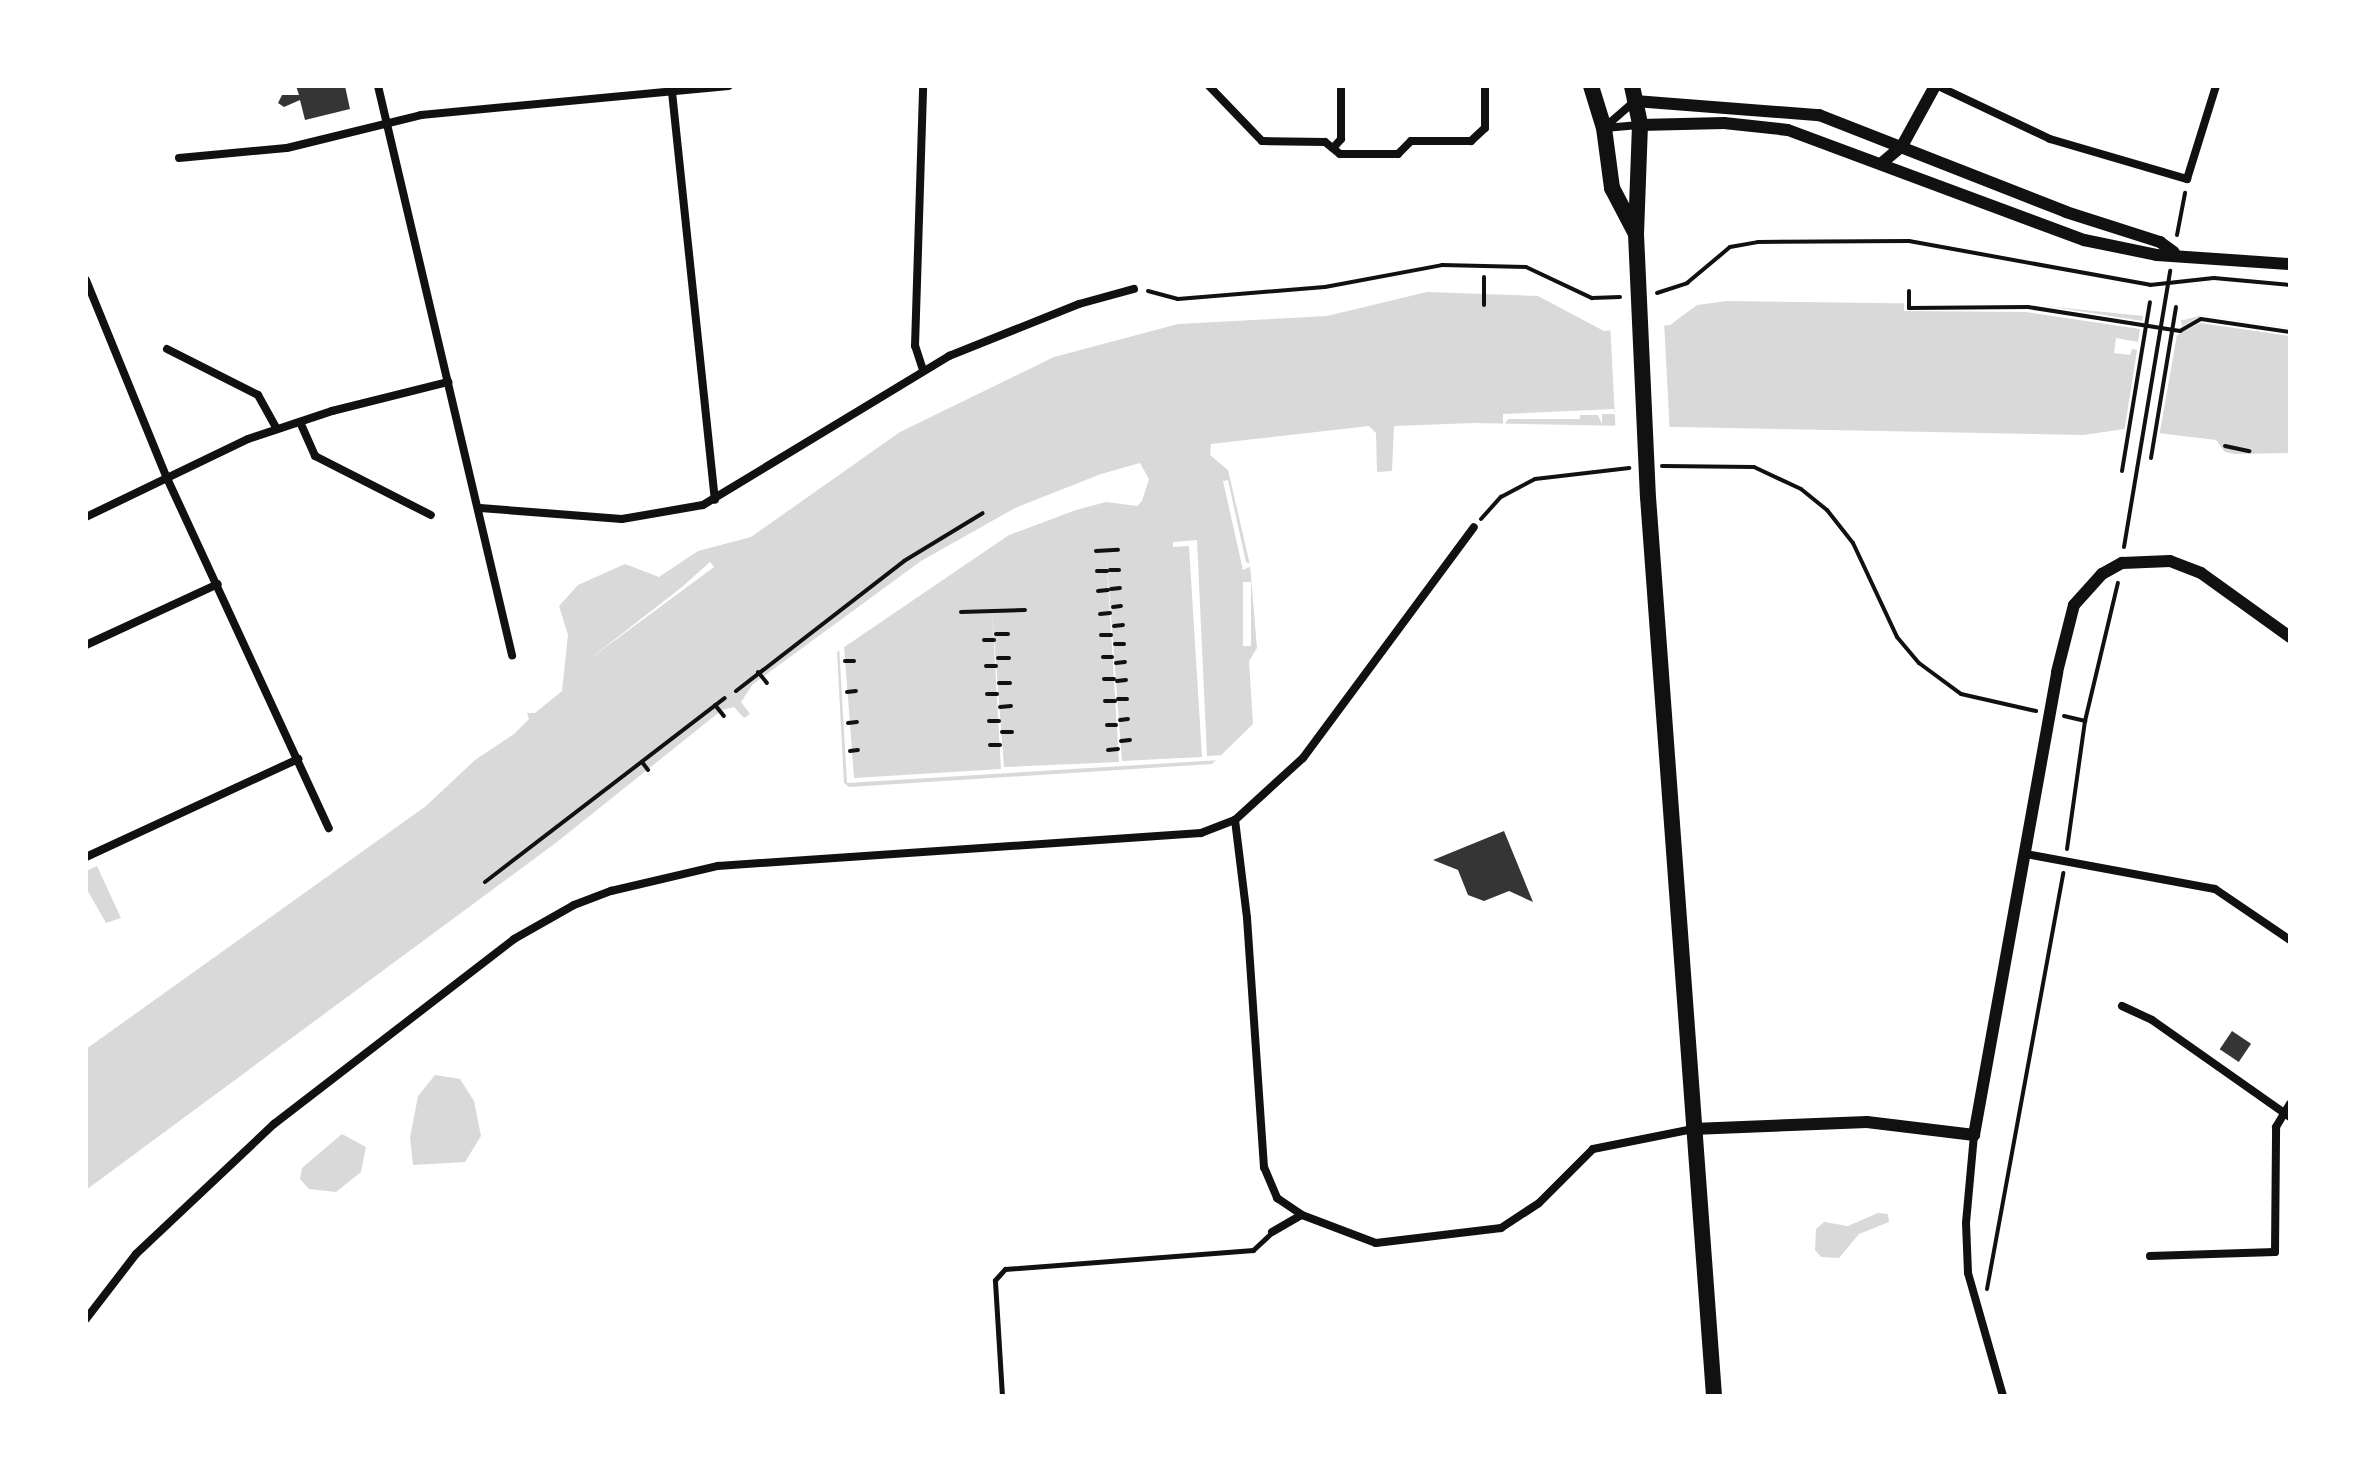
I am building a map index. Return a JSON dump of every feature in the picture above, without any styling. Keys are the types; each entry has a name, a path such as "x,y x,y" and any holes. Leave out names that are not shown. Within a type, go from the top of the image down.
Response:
{"main road":[{"path":"1591,86 1604,128 1612,188 1636,234"},
{"path":"1634,94 1640,125 1636,234 1648,497 1714,1396"}],"street":[{"path":"378,86 480,508 512,655"},
{"path":"179,158 287,148 421,115 729,86"},
{"path":"923,86 915,346 923,370"},
{"path":"1209,86 1262,141 1325,142 1340,154 1398,154 1411,141 1471,141 1485,128 1485,86"},
{"path":"1220,86 1220,97"},
{"path":"1333,148 1341,139 1341,86"},
{"path":"1883,162 1902,146 1937,86 2050,139 2187,179 2216,86"},
{"path":"672,92 715,500"},
{"path":"1604,128 1634,94 1819,115 2066,212 2160,242 2174,252"},
{"path":"1604,128 1724,123 1788,130 1883,162 2039,227 2129,250 2290,264"},
{"path":"86,280 166,476 329,828"},
{"path":"480,508 622,519 685,510 715,500 923,370 1039,319 1134,289"},
{"path":"167,349 258,395 277,429"},
{"path":"86,517 166,476 277,429 448,382"},
{"path":"300,422 315,456 431,515"},
{"path":"86,1319 136,1254 274,1124 514,939 574,905 611,891 718,866 1201,833 1235,820 1303,758 1474,527"},
{"path":"2003,1396 1968,1273 1966,1223 1974,1135 2070,614 2091,584 2122,563 2158,559 2185,566 2290,637"},
{"path":"86,645 218,584"},
{"path":"86,857 298,759"},
{"path":"1235,820 1247,918 1264,1167 1277,1198 1302,1215 1376,1243 1501,1228 1539,1203 1593,1149 1693,1129 1867,1122 1974,1135"},
{"path":"2026,854 2215,889 2290,940"},
{"path":"2122,1006 2152,1020 2287,1115"},
{"path":"2150,1256 2275,1252 2276,1127 2287,1115 2290,1104"},
{"path":"1272,1232 1302,1215"}],"lane":[{"path":"1002,1396 995,1280 1005,1269 1253,1250 1272,1232"}],"path":[{"path":"2174,252 2187,179"},
{"path":"1645,294 1673,291 1730,247 1786,242 1909,241 2167,284 2214,278 2290,285"},
{"path":"1134,289 1178,299 1325,287 1442,265 1526,267 1592,298 1631,296"},
{"path":"1484,277 1484,305"},
{"path":"2125,537 2167,284"},
{"path":"1909,291 1909,308 2028,307 2180,331 2201,319 2290,332"},
{"path":"2122,471 2150,302"},
{"path":"2151,458 2176,307"},
{"path":"2225,446 2234,451 2249,451"},
{"path":"1697,463 1754,467 1815,498 1853,543 1897,637 1919,663 1961,694 2085,721"},
{"path":"1474,527 1501,497 1535,479 1608,470"},
{"path":"736,691 904,561 983,513"},
{"path":"1096,551 1118,550"},
{"path":"1097,571 1119,570"},
{"path":"1990,1266 2065,861 2085,721 2119,578"},
{"path":"1098,591 1120,588"},
{"path":"1113,607 1121,606"},
{"path":"961,612 1025,610"},
{"path":"1100,614 1110,613"},
{"path":"1114,626 1123,625"},
{"path":"984,640 1008,634"},
{"path":"1101,635 1111,635"},
{"path":"1115,644 1124,644"},
{"path":"1103,657 1112,657"},
{"path":"998,658 1009,658"},
{"path":"845,661 854,661"},
{"path":"1116,663 1125,662"},
{"path":"986,666 996,666"},
{"path":"758,672 767,683"},
{"path":"1104,679 1126,680"},
{"path":"999,683 1010,683"},
{"path":"847,692 856,691"},
{"path":"987,694 997,694"},
{"path":"485,882 725,698"},
{"path":"1105,701 1127,699"},
{"path":"715,705 724,716"},
{"path":"1000,707 1011,706"},
{"path":"1107,725 1128,719"},
{"path":"989,721 999,721"},
{"path":"848,723 857,722"},
{"path":"1002,732 1012,732"},
{"path":"1121,741 1130,740"},
{"path":"990,745 1000,745"},
{"path":"1108,750 1118,749"},
{"path":"850,751 858,750"},
{"path":"642,762 648,770"}],"shaded area":[{"path":"1427,292 1538,296 1604,331 1670,325 1697,305 1727,301 2034,305 2184,320 2202,315 2290,328 2290,453 2234,454 2225,452 2216,440 2124,429 2084,435 1473,423 1394,426 1392,471 1377,472 1376,433 1369,426 1211,444 1210,455 1228,470 1250,565 1257,648 1249,661 1253,724 1212,764 849,787 844,783 837,652 1009,535 1106,502 1137,506 1142,501 1149,479 1140,463 1101,474 1015,508 921,561 753,684 741,702 750,714 744,718 734,707 722,710 557,842 86,1190 86,1049 426,806 475,760 514,734 529,719 527,713 535,713 562,691 568,635 559,606 578,585 625,564 659,577 698,551 751,537 900,432 1054,357 1178,324 1327,316"},
{"path":"97,866 121,918 106,923 86,888 86,871"},
{"path":"435,1075 460,1079 474,1101 481,1136 465,1162 413,1165 410,1138 418,1096"},
{"path":"342,1134 366,1147 361,1172 336,1192 309,1189 300,1179 302,1168"},
{"path":"1878,1213 1888,1214 1889,1222 1859,1234 1839,1258 1821,1257 1815,1250 1816,1229 1824,1222 1848,1226"}],"pier":[{"path":"1904,298 1913,298 1914,303 2027,303 2142,321 2144,312 2180,316 2182,327 2202,315 2290,328 2290,336 2200,323 2177,335 2159,437 2124,433 2137,350 2132,349 2130,355 2114,353 2116,338 2138,342 2140,329 2026,312 1904,311"},
{"path":"1664,321 1670,429 1616,432 1610,324"},
{"path":"1614,409 1615,414 1602,414 1602,424 1598,415 1580,415 1580,419 1508,419 1503,427 1503,414"},
{"path":"1228,480 1246,562 1254,565 1243,570 1223,481"},
{"path":"1197,540 1207,756 1225,755 1221,760 847,783 839,645 844,645 854,778 1001,769 992,611 1004,767 1119,762 1106,550 1122,761 1202,757 1189,546 1173,547 1173,542"},
{"path":"710,562 714,567 587,661 682,587"},
{"path":"1243,582 1251,582 1251,646 1243,646"}],"building":[{"path":"296,86 345,86 350,109 305,120 300,100 284,107 278,103 282,95 299,95"},
{"path":"1504,831 1533,902 1509,891 1484,901 1468,895 1458,870 1433,860"},
{"path":"2232,1031 2251,1044 2239,1062 2220,1049"}]}
